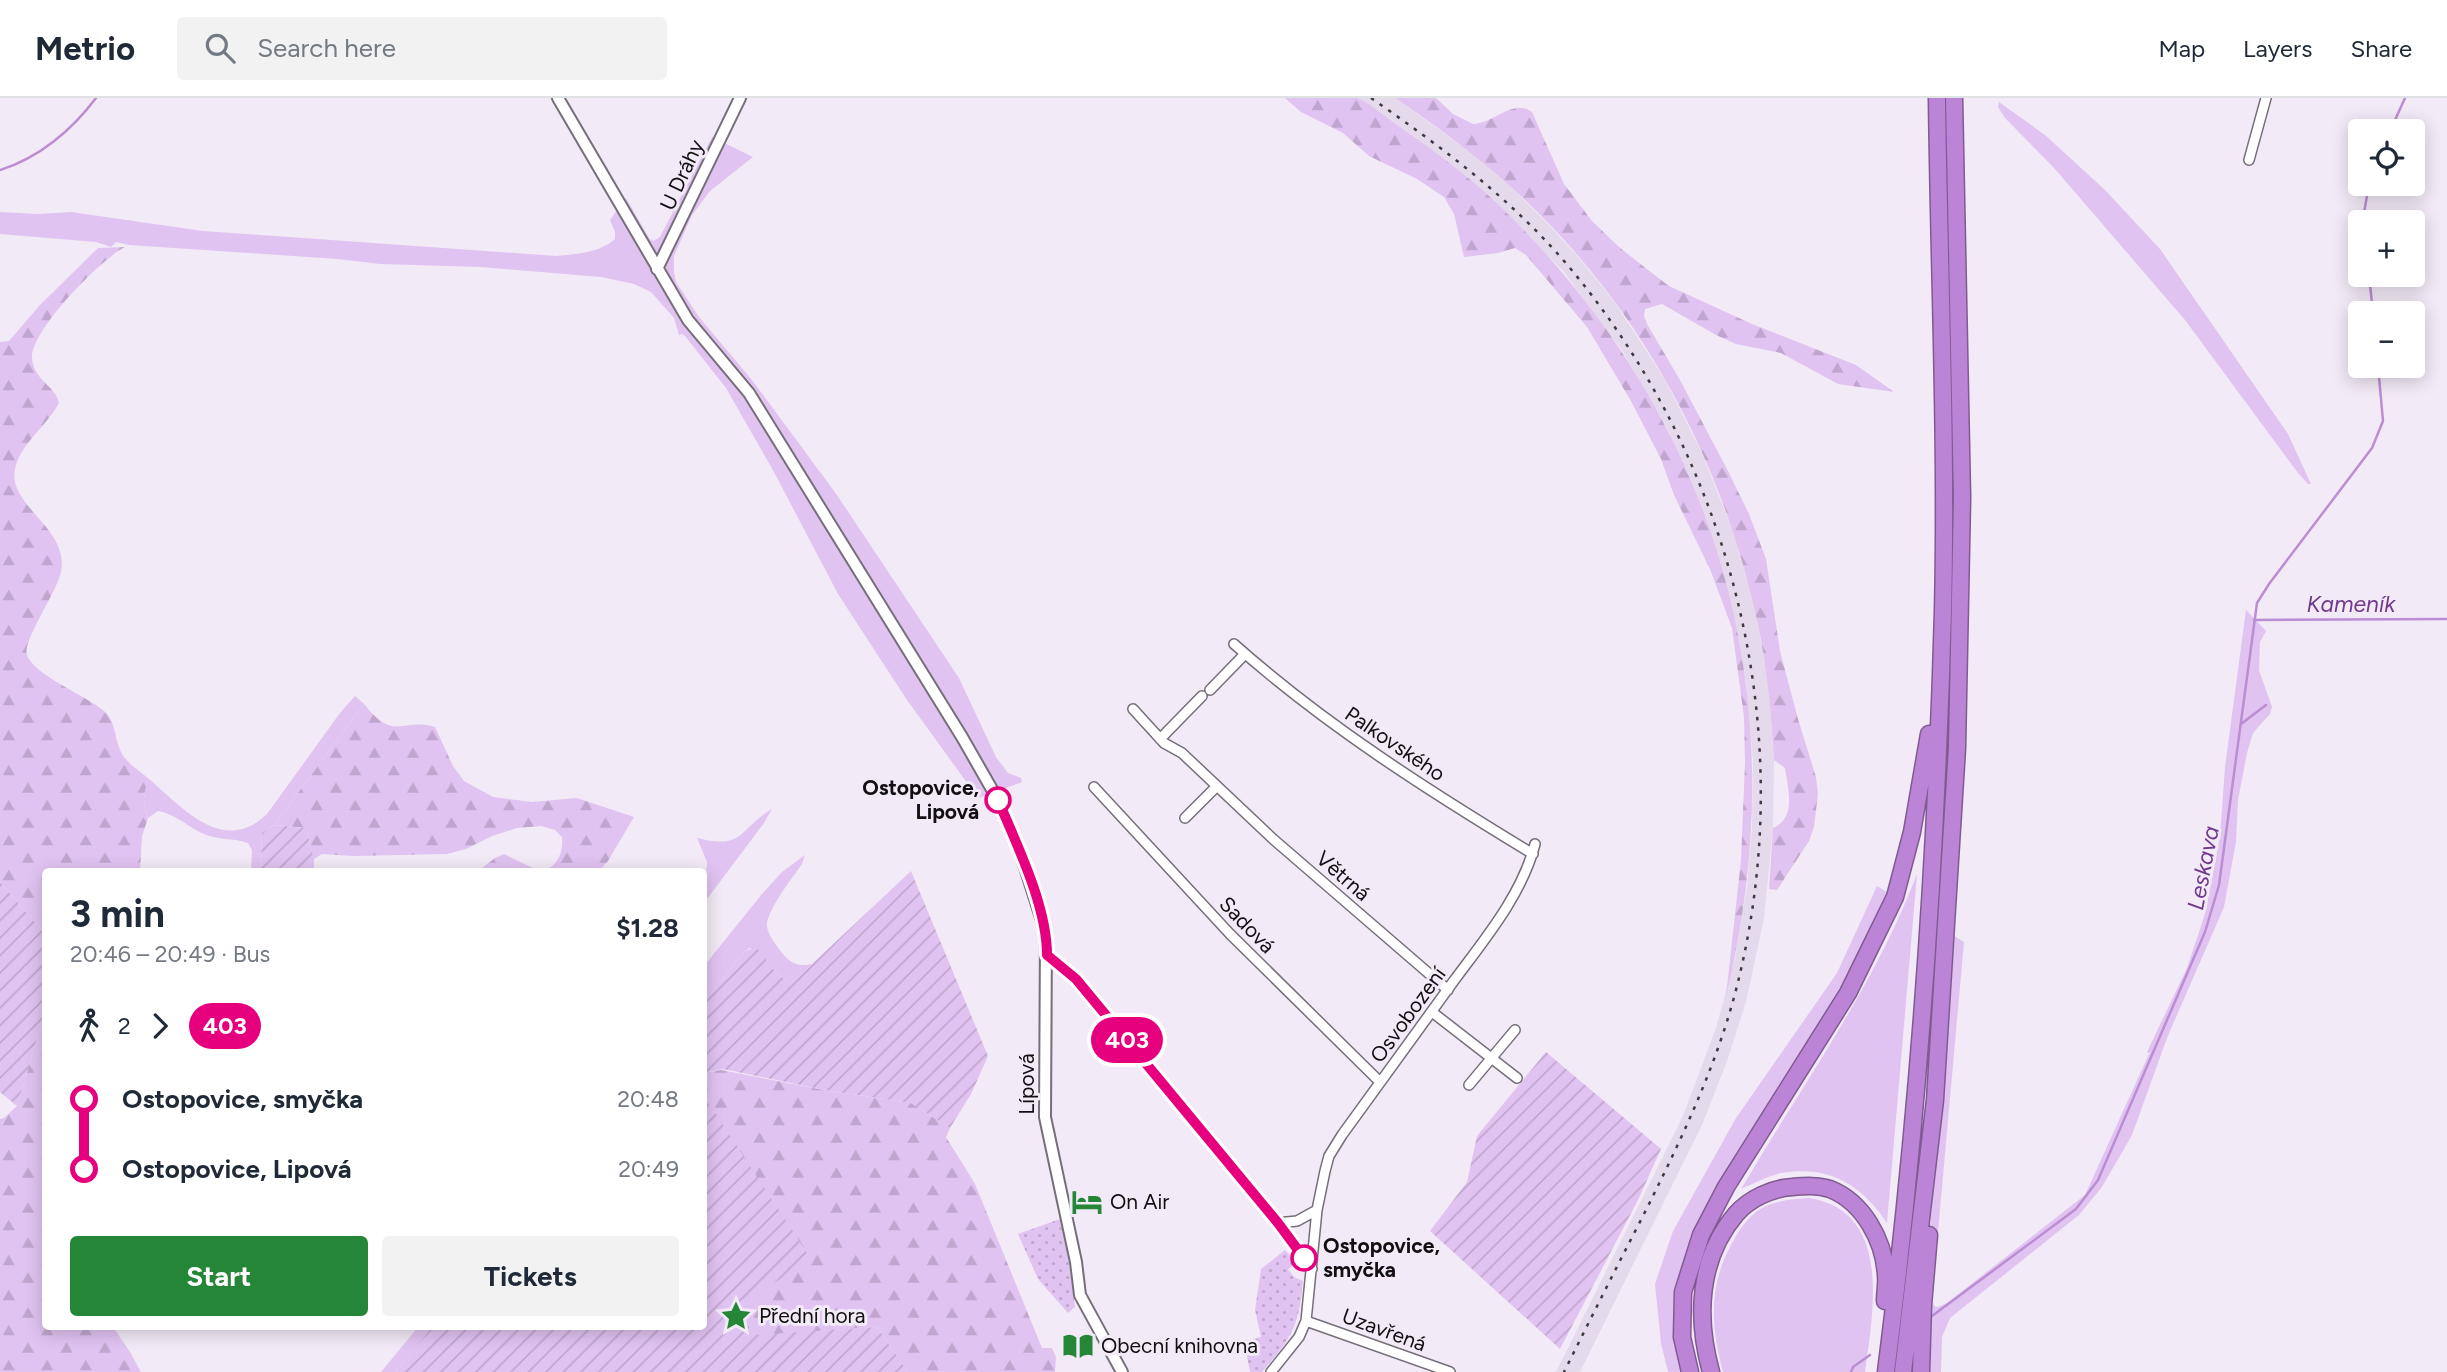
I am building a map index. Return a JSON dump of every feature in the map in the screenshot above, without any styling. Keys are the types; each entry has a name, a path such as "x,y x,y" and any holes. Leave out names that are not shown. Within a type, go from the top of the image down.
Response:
{"highway":[{"path":"1887,1366 1906,1203 1932,889 1943,610 1944,471 1937,98"},
{"path":"1903,1372 1935,1100 1957,748 1962,498 1954,98"},
{"path":"1690,1372 1682,1337 1683,1292 1701,1235 1726,1187 1848,993 1895,897 1912,832 1925,764 1943,610"},
{"path":"1922,1372 1923,1305 1935,1172 1935,1100"},
{"path":"1711,1372 1704,1346 1701,1316 1709,1261 1736,1213 1757,1197 1796,1186 1828,1189 1840,1195 1864,1214 1874,1230 1886,1274 1884,1322 1887,1366"}],"street":[{"name":"Lípová","path":"558,98 688,320 749,393 994,792 1021,855 1044,921 1047,955 1045,1111 1074,1251 1080,1294 1122,1372"},
{"name":"U Dráhy","path":"657,269 740,98"},
{"path":"2249,160 2266,98"},
{"name":"Palkovského","path":"1234,644 1347,735 1534,849"},
{"path":"1210,690 1245,654"},
{"path":"1160,739 1202,696"},
{"name":"Větrná","path":"1133,709 1160,739 1182,752 1216,787 1448,990"},
{"name":"Sadová","path":"1094,787 1230,934 1380,1082"},
{"path":"1185,818 1216,787"},
{"name":"Osvobození","path":"1271,1372 1299,1337 1306,1321 1314,1215 1329,1156 1482,943 1518,887 1534,849"},
{"path":"1047,955 1076,979 1282,1226 1312,1269"},
{"path":"1432,1012 1517,1078"},
{"path":"1469,1085 1515,1030"},
{"path":"1282,1226 1314,1215"},
{"name":"Uzavřená","path":"1306,1321 1450,1372"}],"shaded area":[{"path":"1357,98 1395,98 1481,160 1549,225 1613,300 1664,378 1701,451 1734,534 1754,605 1768,680 1774,760 1773,828 1764,918 1746,1002 1702,1125 1580,1372 1556,1372 1683,1116 1716,1028 1735,958 1747,887 1752,827 1753,761 1740,645 1724,575 1698,498 1666,426 1623,352 1563,271 1467,177"}],"green space":[{"path":"1285,98 1362,100 1441,156 1499,205 1585,300 1644,388 1691,481 1725,578 1745,678 1752,782 1746,888 1726,996 1741,860 1744,717 1732,628 1710,569 1674,495 1661,459 1631,401 1587,327 1526,255 1515,248 1464,257 1454,214 1444,197 1417,179 1369,156 1343,133 1301,112"},
{"path":"1395,98 1436,98 1453,114 1473,124 1511,109 1525,108 1532,112 1564,184 1592,221 1648,270 1669,286 1752,324 1856,365 1894,392 1838,384 1781,353 1736,344 1716,335 1662,304 1645,309 1647,324 1727,469 1749,514 1766,559 1780,651 1816,777 1818,794 1814,827 1809,841 1777,890 1769,889 1773,828 1781,823 1788,810 1789,794 1785,768 1774,760 1761,642 1737,545 1717,487 1692,431 1664,377 1632,326 1596,277 1556,231 1484,164"},
{"path":"1999,102 2045,135 2105,190 2160,249 2288,434 2311,484 2298,473 2185,320 2055,169 2005,118 1998,107"},
{"path":"712,137 753,157 710,191 692,215 674,256 676,282 699,317 752,380 837,495 959,678 996,757 1008,773 1021,778 1022,782 973,800 965,780 907,700 838,594 726,388 685,336 679,335 674,318 651,292 634,284 601,277 481,267 380,264 116,242 111,247 96,242 0,234 0,212 71,212 203,231 556,256 580,253 595,250 615,239 610,220 626,198 649,238 653,241 660,237"},
{"path":"125,247 100,265 69,296 43,331 32,358 36,372 54,392 59,403 22,451 15,469 15,482 20,495 56,543 61,556 61,572 30,639 27,655 39,670 96,705 108,716 121,752 130,764 149,779 144,798 148,818 142,836 140,868 42,868 42,931 0,882 0,342 9,341 40,305 98,248"},
{"path":"2246,610 2266,631 2260,642 2259,670 2272,707 2270,714 2253,733 2247,753 2238,800 2236,842 2224,907 2167,1038 2132,1135 2102,1187 2079,1215 1950,1318 1942,1337 1941,1372 1924,1372 1923,1305 1935,1172 1935,1100 1946,931 1964,942 1932,1299 1934,1306 1938,1307 1947,1303 2085,1195 2151,1054 2147,1052 2187,968 2205,914 2220,836 2225,767"},
{"path":"355,696 364,704 274,825 262,833 261,868 251,868 252,850 248,843 209,836 171,815 158,811 148,818 144,798 149,779 204,823 219,829 235,830 251,826 267,814"},
{"path":"364,704 383,723 391,726 435,727 453,766 464,781 493,797 532,802 577,798 634,817 602,868 549,868 560,855 562,837 555,830 541,826 517,828 447,854 322,854 314,859 306,828 274,825"},
{"path":"772,809 707,899 707,862 697,838 713,841 733,839"},
{"path":"274,825 306,828 314,868 261,868 262,833"},
{"path":"504,854 533,868 482,868"},
{"path":"805,855 802,864 775,903 768,920 769,933 789,960 800,965 812,964 792,983 780,976 750,948 707,998 707,962 782,872"},
{"path":"911,871 988,1056 971,1094 950,1128 911,1103 824,1090 723,1069 707,1072 707,998 745,951 756,947 776,972 792,983"},
{"path":"1917,874 1887,1223 1855,1188 1829,1175 1798,1171 1781,1173 1741,1189 1858,996 1900,916"},
{"path":"0,882 42,931 42,1021 17,1106 0,1092"},
{"path":"1877,886 1895,897 1726,1187 1683,1292 1690,1372 1668,1372 1661,1343 1655,1284 1673,1231 1736,1118 1837,973"},
{"path":"42,1021 42,1330 115,1330 141,1372 0,1372 0,1119 17,1106"},
{"path":"1546,1052 1661,1149 1638,1200 1560,1349 1430,1231 1467,1182 1477,1136"},
{"path":"721,1070 911,1103 950,1128 946,1137 975,1184 1042,1348 1052,1348 1056,1357 1055,1372 908,1372 877,1327 755,1336 735,1308 707,1118 707,1072"},
{"path":"707,1101 811,1259 735,1308 755,1335 877,1327 908,1372 395,1372 430,1330 707,1330"},
{"path":"1809,1198 1836,1207 1854,1222 1866,1243 1872,1268 1873,1294 1865,1372 1723,1372 1716,1339 1714,1307 1718,1276 1731,1245 1744,1224 1762,1208 1791,1199"},
{"path":"1063,1219 1075,1307 1068,1313 1038,1279 1018,1234"},
{"path":"1285,1250 1296,1263 1288,1269 1294,1277 1303,1281 1296,1321 1287,1340 1262,1372 1250,1372 1244,1341 1261,1337 1255,1310 1261,1269"},
{"path":"416,1330 430,1330 395,1372 381,1372"}],"waterway":[{"path":"0,170 28,158 54,142 96,98"},
{"name":"Leskava","path":"2395,119 2405,98"},
{"name":"Leskava","path":"2365,210 2367,196"},
{"name":"Leskava","path":"2370,287 2372,301"},
{"name":"Leskava","path":"1932,1316 2076,1209 2098,1180 2205,932 2219,885 2257,603 2372,448 2383,421 2379,378"},
{"name":"Kameník","path":"2254,620 2447,619"},
{"path":"2241,724 2266,705"},
{"name":"Leskava","path":"1851,1372 1853,1367 1870,1355"}],"railway":[{"path":"1371,98 1451,156 1525,220 1570,268 1628,347 1676,432 1714,521 1741,615 1756,710 1761,807 1753,905 1725,1029 1705,1084 1681,1137 1564,1372"}],"bus line":[{"name":"403","path":"998,800 1044,921 1047,955 1076,979 1304,1258"}],"place":[{"name":"Ostopovice, Lipová","path":"998,800"},
{"name":"On Air","path":"1087,1202"},
{"name":"Ostopovice, smyčka","path":"1304,1258"},
{"name":"Přední hora","path":"736,1316"},
{"name":"Obecní knihovna","path":"1078,1346"}]}
